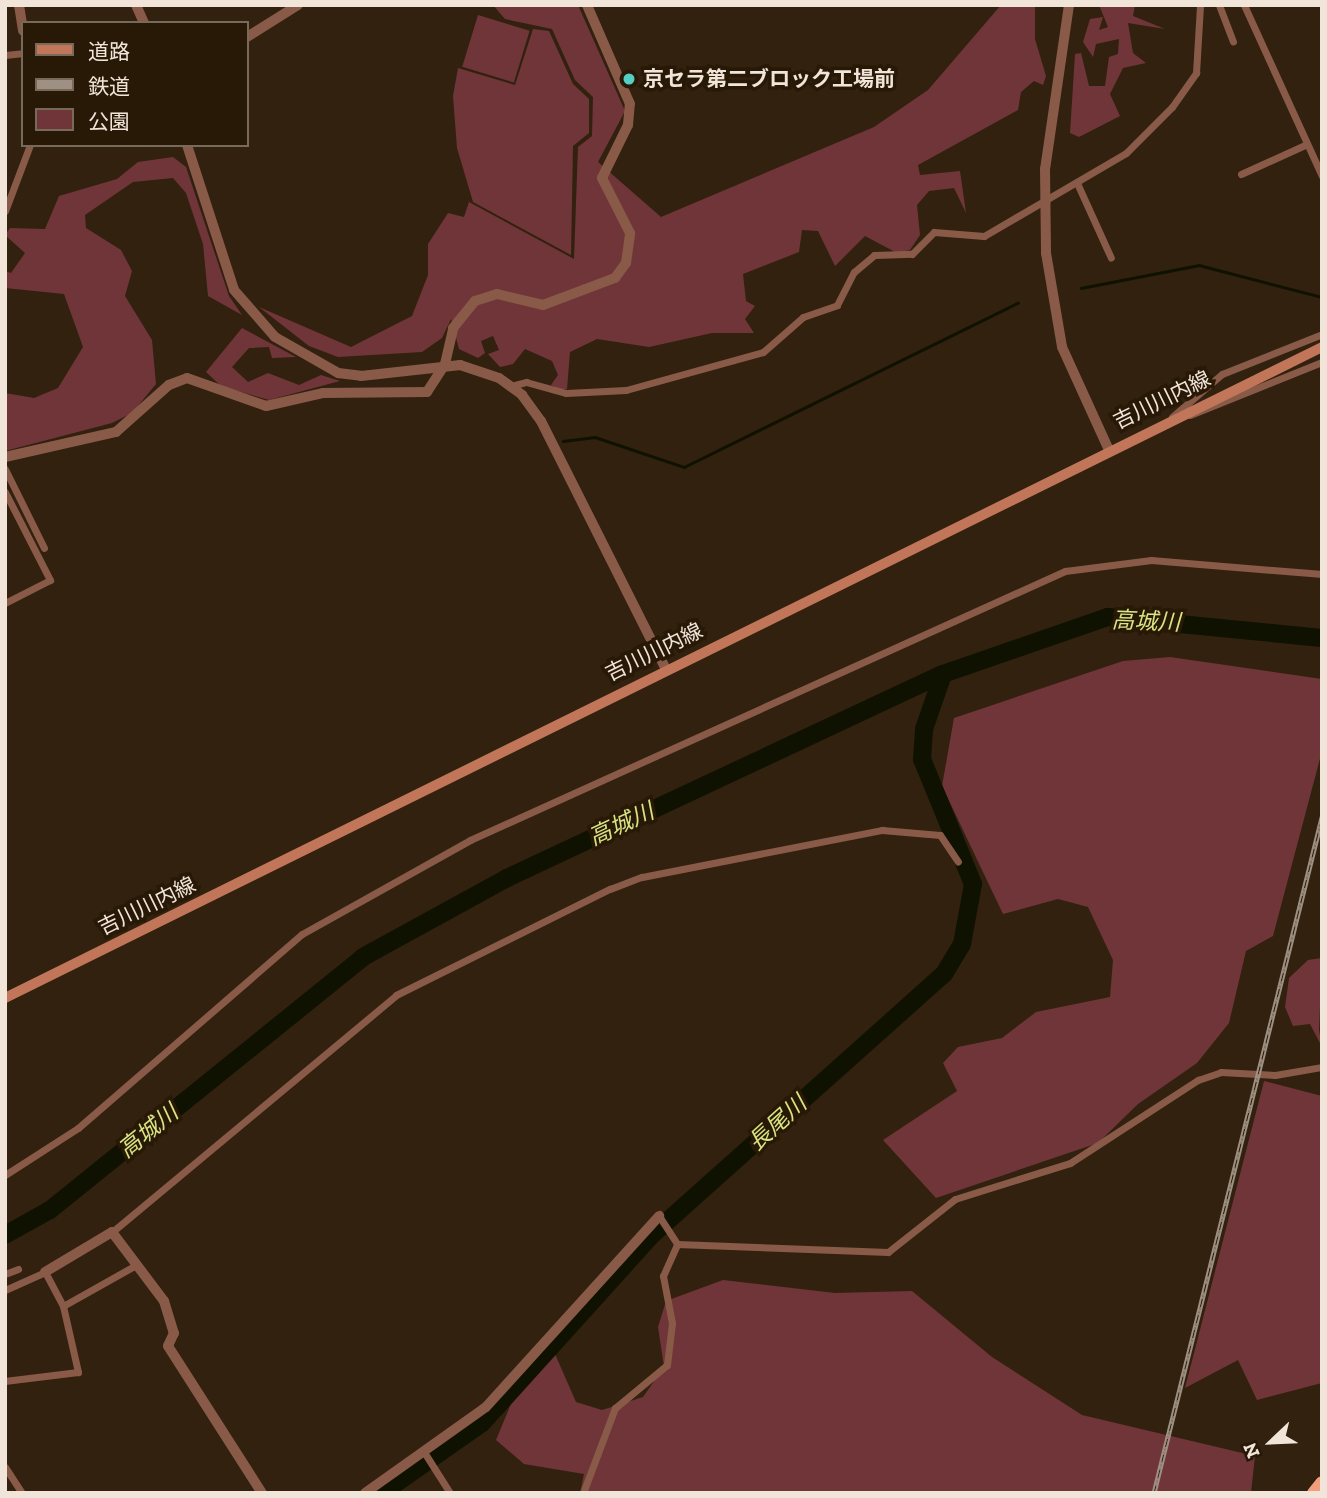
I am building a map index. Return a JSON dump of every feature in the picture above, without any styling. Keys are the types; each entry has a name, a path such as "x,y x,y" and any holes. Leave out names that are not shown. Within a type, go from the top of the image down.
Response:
{"highway":[{"path":"1313,1493 1322,1482"}],"main road":[{"name":"吉川川内線","path":"5,998 1261,372 1322,347"}],"street":[{"path":"136,5 143,21"},
{"path":"248,36 298,5"},
{"path":"5,457 116,432 179,380 197,379 266,406 323,393 427,392 444,364 453,328 475,301 497,294 550,304 615,278 626,263 630,233 602,178 628,125 630,104 587,5"},
{"path":"1069,5 1043,204 1062,347 1108,448"},
{"path":"510,386 526,382 566,393 626,390 763,352 803,317 837,305 861,262 912,254 934,232 984,236 1043,204 1126,153 1190,88 1200,5"},
{"path":"1219,5 1233,41"},
{"path":"1244,5 1322,176"},
{"path":"1241,174 1307,144"},
{"path":"5,211 29,147"},
{"path":"188,147 230,281 257,323 338,373 361,376 444,364 479,369 510,386 541,421 664,668"},
{"path":"1077,183 1111,258"},
{"path":"1172,417 1222,374 1322,334"},
{"path":"1172,417 1203,414 1322,362"},
{"path":"5,469 44,548"},
{"path":"5,492 8,506 50,580 5,603"},
{"path":"6,1173 78,1129 302,934 470,840 1065,571 1151,560 1322,574"},
{"path":"5,1290 44,1272 112,1232 396,995 610,889 642,877 882,830 940,835 958,862"},
{"path":"677,1244 888,1252 956,1199 1069,1163 1198,1080 1221,1072 1275,1076 1322,1068"},
{"path":"365,1493 428,1457 486,1407 660,1218 677,1244"},
{"path":"112,1232 164,1301 174,1333 168,1346 262,1493"},
{"path":"583,1493 615,1408 667,1366 672,1323 663,1276 677,1244"},
{"path":"63,1306 136,1265"},
{"path":"5,1274 18,1269"},
{"path":"5,1381 78,1372 63,1306 44,1272"},
{"path":"428,1457 450,1493"},
{"path":"5,1467 22,1493"}],"green space":[{"path":"493,5 578,5 625,111 598,162 661,217 874,127 928,90 1001,5 1035,5 1035,39 1046,76 1043,85 1034,81 1021,92 1018,110 918,165 920,175 960,171 966,213 954,188 929,191 917,205 920,235 910,250 897,253 865,236 835,266 818,231 802,230 799,252 743,274 746,301 755,306 745,319 754,333 712,333 649,347 597,339 570,352 567,389 551,385 558,375 552,361 525,349 513,364 500,367 488,354 499,350 493,336 481,341 485,353 478,358 459,349 451,319 442,338 422,352 338,357 309,346 259,307 351,347 412,316 428,275 428,244 448,213 464,217 469,202 574,259 578,147 592,136 593,97 575,80 552,29 505,19"},
{"path":"1099,5 1135,5 1133,16 1165,29 1128,23 1133,53 1146,63 1123,68 1110,94 1120,116 1079,137 1070,133 1075,54 1081,53 1089,86 1105,86 1109,57 1118,54 1119,39 1096,44 1093,57 1083,42 1090,19 1103,17 1099,30 1108,27"},
{"path":"478,15 530,31 514,82 462,67"},
{"path":"533,29 549,31 573,84 589,99 589,133 573,146 571,255 473,202 457,148 453,96 458,68 515,85"},
{"path":"173,157 186,167 229,296 242,315 208,296 203,244 186,193 173,178 133,182 85,215 86,228 121,250 132,271 125,296 152,340 156,384 132,413 112,423 5,451 5,393 34,398 58,388 83,347 64,294 5,288 5,271 11,273 25,253 5,235 10,228 45,229 59,196 117,179 138,162"},
{"path":"242,328 296,357 272,358 269,347 249,348 232,367 248,382 268,373 299,385 321,375 340,381 269,400 221,386 206,372"},
{"path":"1170,657 1322,679 1322,751 1273,936 1246,951 1229,1023 1197,1063 1138,1104 1098,1143 936,1198 883,1140 957,1091 943,1063 958,1047 1002,1038 1036,1012 1110,997 1113,960 1088,907 1058,899 1003,914 942,786 954,718 1123,661"},
{"path":"1322,958 1319,1030 1322,1047 1310,1024 1293,1026 1285,1007 1289,978 1308,960"},
{"path":"1264,1081 1322,1096 1322,1383 1257,1400 1238,1360 1185,1388"},
{"path":"723,1280 835,1293 912,1291 992,1357 1082,1415 1255,1456 1251,1493 580,1493 584,1474 524,1464 496,1440 518,1387 555,1354 576,1402 602,1410 643,1397 664,1367 658,1327 666,1301"}],"waterway":[{"path":"1081,288 1199,265 1322,297"},
{"path":"563,441 595,437 684,467 1018,303"},
{"name":"高城川","path":"5,1235 50,1210 363,957 507,878 943,674 1108,617 1322,638"},
{"name":"長尾川","path":"382,1493 482,1423 653,1234 944,974 962,944 973,884 922,759 924,729 943,674"}],"railway":[{"path":"1154,1493 1322,817"}],"place":[{"name":"京セラ第二ブロック工場前","path":"629,79"}]}
